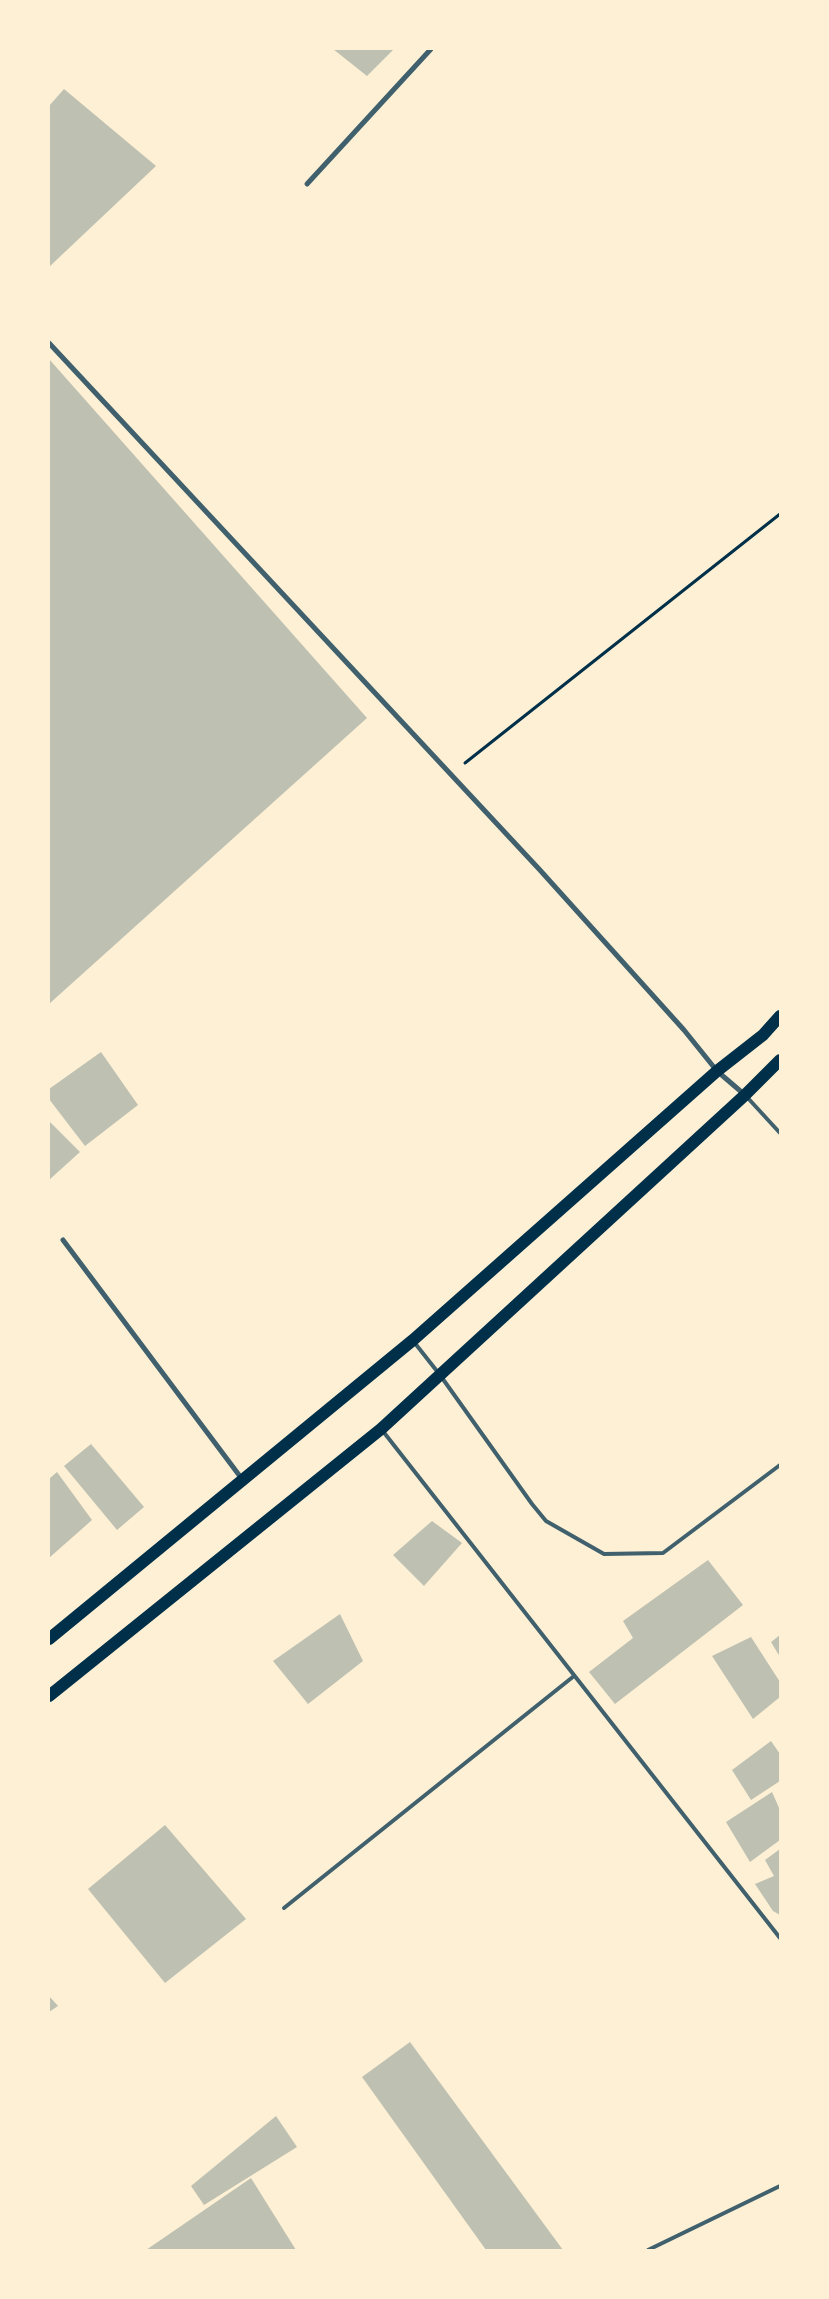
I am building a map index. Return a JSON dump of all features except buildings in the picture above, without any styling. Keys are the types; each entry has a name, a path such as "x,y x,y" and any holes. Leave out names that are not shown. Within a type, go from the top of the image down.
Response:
{"main road":[{"path":"49,1638 412,1340 717,1071 763,1035 780,1016"},
{"path":"49,1696 381,1429 745,1095 780,1060"}],"street":[{"path":"307,184 431,49"},
{"path":"49,343 451,774 684,1030 717,1071 745,1095"},
{"path":"63,1240 242,1479"}],"lane":[{"path":"745,1095 780,1133"},
{"path":"412,1340 440,1374 546,1521 604,1554 663,1553 780,1465"},
{"path":"381,1429 780,1938"},
{"path":"284,1908 574,1676"},
{"path":"648,2250 780,2186"}],"path":[{"path":"451,774 780,514"}]}
